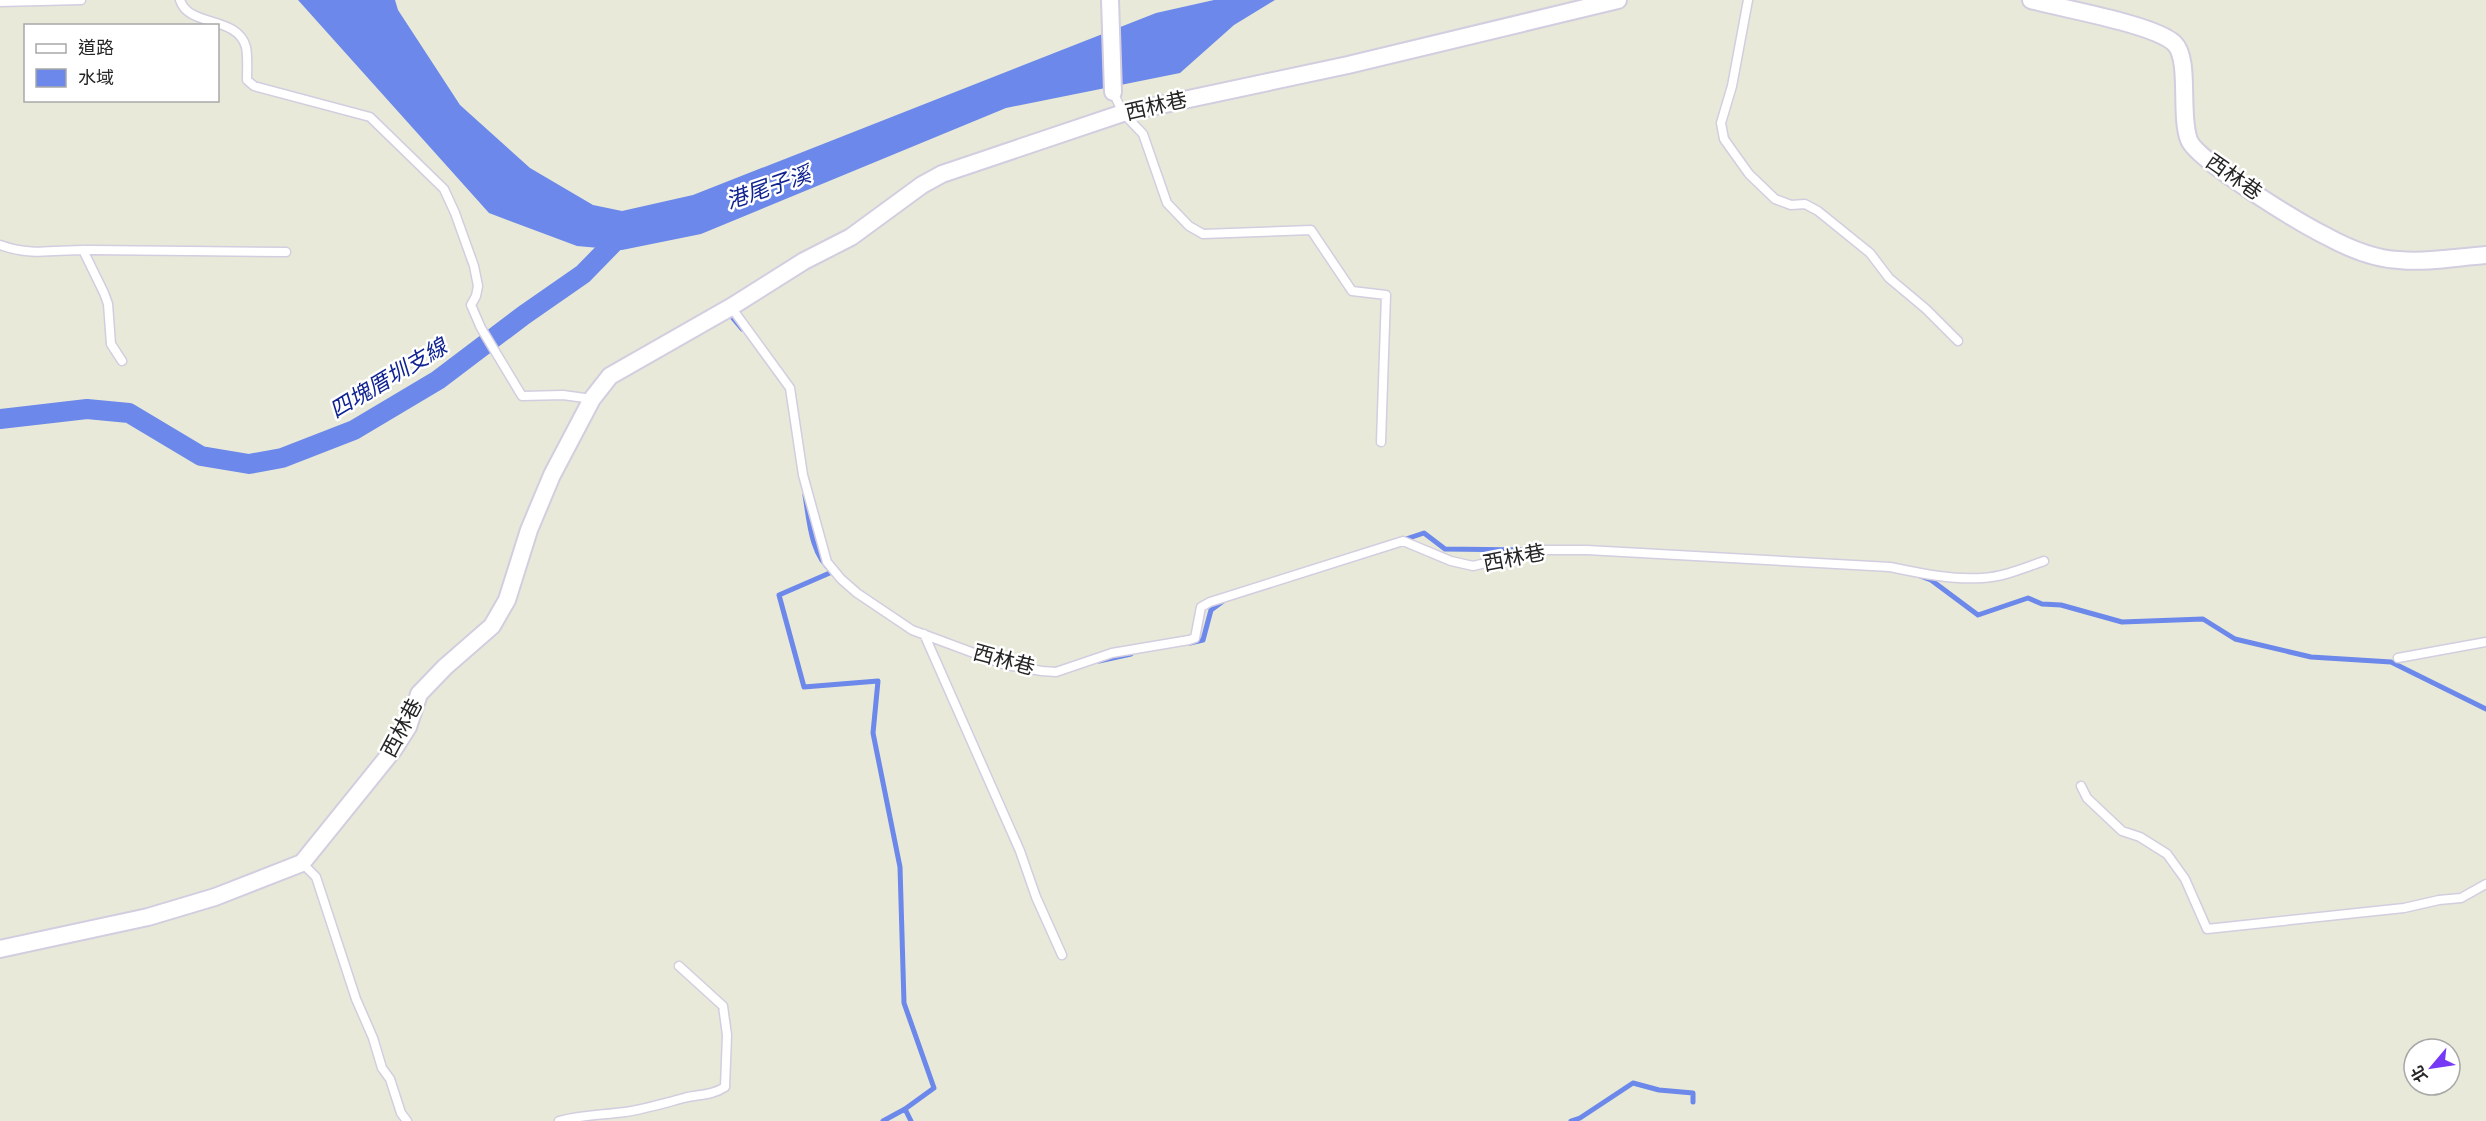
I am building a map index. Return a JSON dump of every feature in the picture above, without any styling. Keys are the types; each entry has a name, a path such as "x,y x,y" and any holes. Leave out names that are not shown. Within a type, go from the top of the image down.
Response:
{"street":[{"path":"1110,0 1113,92"},
{"name":"西林巷","path":"0,949 148,917 215,897 302,863 394,749 408,727 419,694 492,626 507,600 519,558 552,475 592,399 610,376 731,308 804,261 851,237 922,185 942,174 1123,113 1348,65 1618,0"},
{"name":"西林巷","path":"2031,0 2157,32 2176,45 2183,61 2183,119 2191,145 2220,171 2326,236 2369,254 2400,261 2486,255"}],"lane":[{"path":"0,2 81,0"},
{"path":"180,0 188,12 228,27 242,39 246,48 248,80 254,86 370,117 444,189 456,213 464,243 474,266 478,286 477,296 471,305 480,328 522,396 563,395 592,399"},
{"path":"1748,0 1732,86 1721,123 1724,140 1749,174 1775,199 1791,205 1805,204 1818,212 1870,253 1889,278 1926,309 1958,341"},
{"path":"1113,92 1123,113 1143,134 1167,203 1189,226 1203,234 1311,230 1352,291 1386,295 1380,442"},
{"path":"0,245 18,251 38,253 83,250 286,252"},
{"path":"83,250 105,293 111,344 122,361"},
{"name":"西林巷","path":"731,308 790,388 803,475 827,562 857,593 912,630 1006,665 1056,672 1112,652 1190,640 1195,638 1201,607 1210,602 1403,541 1451,561 1473,566 1540,550 1587,550 1890,567 1926,574 1982,578 2015,572 2044,561"},
{"name":"西林巷","path":"924,634 1020,851 1036,897 1062,955"},
{"path":"2398,658 2486,642"},
{"path":"2081,786 2086,798 2122,831 2140,837 2167,854 2185,879 2207,929 2404,908 2439,900 2461,898 2486,884"},
{"path":"302,863 316,877 356,999 373,1038 382,1068 394,1086 401,1113 407,1121"},
{"path":"558,1121 578,1115 624,1112 674,1102 684,1098 708,1095 725,1087 727,1035 723,1005 679,966"}],"water":[{"name":"港尾子溪","path":"298,0 395,0 398,10 460,105 530,168 593,205 622,211 693,195 1156,13 1214,0 1275,0 1234,25 1180,73 1006,108 701,234 622,250 577,246 489,213"}],"waterway":[{"name":"四塊厝圳支線","path":"0,419 87,409 129,413 201,456 249,464 282,458 354,430 438,380 583,274 625,231"},
{"path":"732,317 742,329"},
{"path":"805,495 815,547 819,556 832,571"},
{"path":"1403,540 1424,533 1445,549 1528,550"},
{"path":"832,572 779,595 804,687 878,681 873,733 900,867 904,1003 934,1088 905,1109 883,1121"},
{"path":"1920,576 1931,580 1978,615 2028,598 2042,604 2061,605 2122,622 2203,619 2235,639 2311,657 2391,662 2486,709"},
{"path":"1190,643 1203,640 1211,610 1226,599"},
{"path":"1099,661 1131,654"},
{"path":"1571,1121 1580,1118 1633,1083 1659,1090 1693,1093 1693,1102"},
{"path":"905,1109 911,1121"}]}
